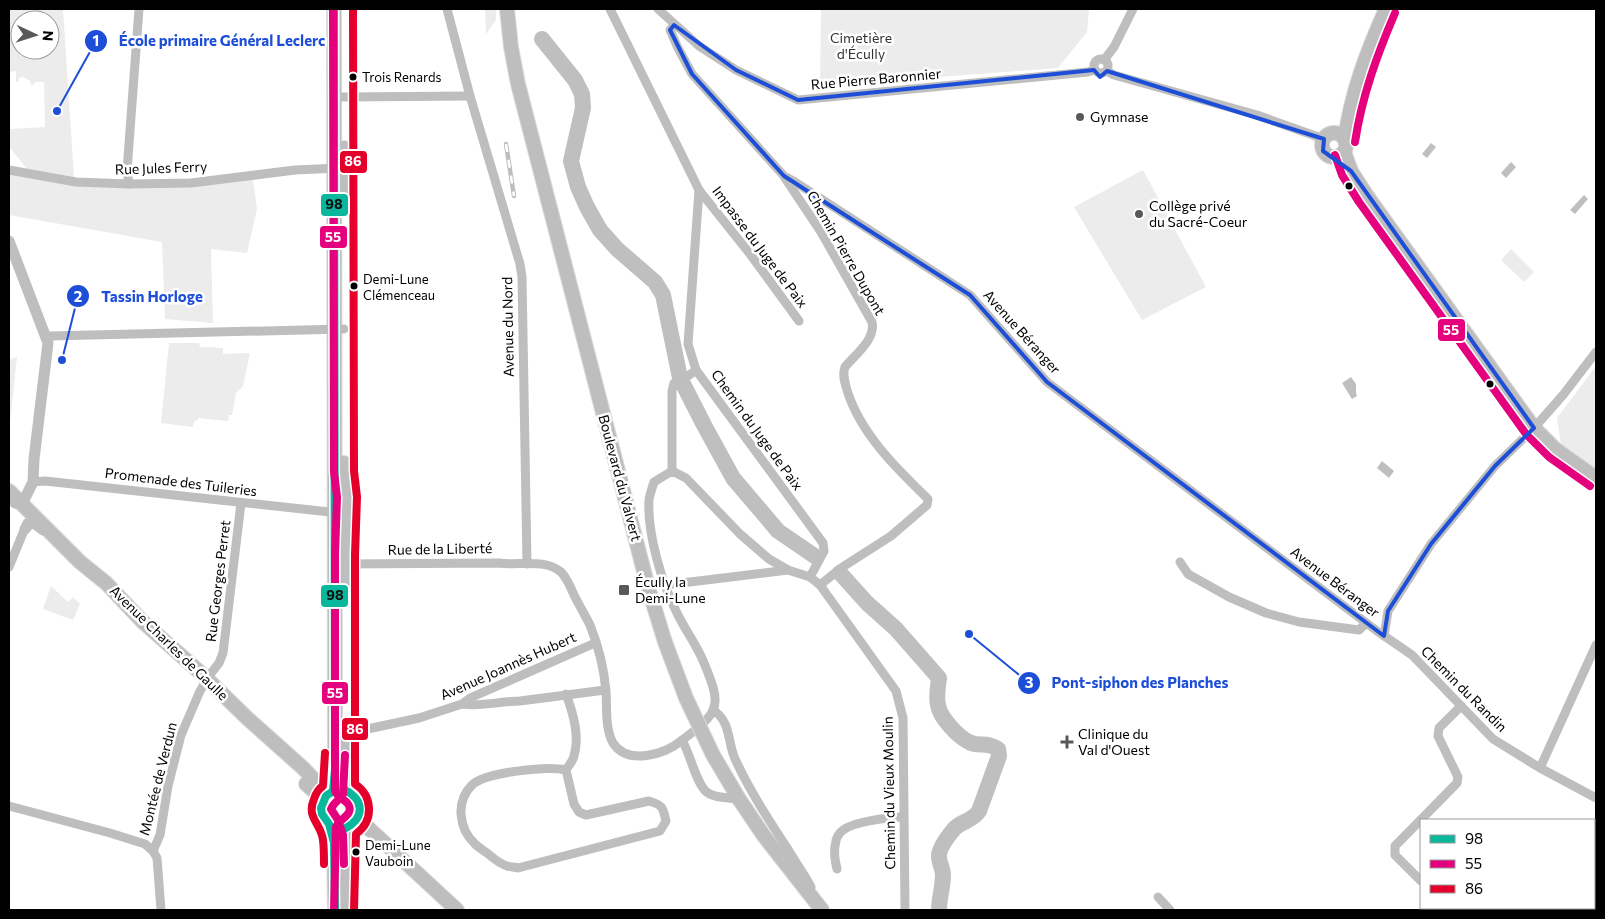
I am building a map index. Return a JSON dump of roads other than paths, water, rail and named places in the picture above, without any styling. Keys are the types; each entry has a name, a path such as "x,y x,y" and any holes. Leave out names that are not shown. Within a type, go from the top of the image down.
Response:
{"main road":[{"path":"334,9 339,168 334,329 336,512 344,564 344,734 336,791 322,802 321,808 322,814 329,824 334,843 335,910"},
{"path":"339,168 347,97 343,9"},
{"name":"Boulevard du Valvert","path":"507,9 516,75 534,152 648,587 670,656 686,698 713,754 739,799 764,836 823,910"},
{"path":"1386,9 1361,70 1349,112 1336,144 1367,196 1534,428 1555,449 1596,478"},
{"name":"Avenue Charles de Gaulle","path":"9,491 28,526 173,656 250,720 322,788 336,791"},
{"name":"Avenue Charles de Gaulle","path":"15,502 80,562 106,583 315,792 321,808"},
{"path":"336,791 335,772 344,564"},
{"path":"336,791 355,795 360,806 352,824 344,910"},
{"path":"329,824 337,828 352,824 364,824 457,910"},
{"path":"352,824 447,910"}],"street":[{"path":"129,184 127,171 139,9"},
{"name":"Avenue du Nord","path":"447,9 470,96 520,264 522,277 527,564"},
{"path":"610,9 699,190"},
{"name":"Rue Pierre Baronnier","path":"658,9 699,46 736,70 798,100 1094,70"},
{"path":"1104,60 1114,46 1133,9"},
{"name":"Avenue Béranger","path":"674,25 670,30 692,74 784,176 970,294 1047,382 1384,636"},
{"path":"1099,59 1104,60 1108,64 1107,70 1099,73 1094,70 1094,62 1099,59"},
{"path":"1107,70 1114,75 1257,115 1336,144"},
{"path":"347,97 470,96"},
{"name":"Rue Jules Ferry","path":"9,170 76,182 129,184 191,183 295,170 339,168"},
{"name":"Chemin Pierre Dupont","path":"784,176 821,232 872,322 874,329 871,336 844,368 843,373 850,401 868,432 890,459 928,498 927,505 891,536 822,582"},
{"name":"Impasse du Juge de Paix","path":"699,190 750,254 799,322"},
{"name":"Chemin du Juge de Paix","path":"699,190 688,344 696,370 823,543 824,552 813,574"},
{"path":"9,241 48,343 34,458 33,482 15,503 9,496"},
{"path":"45,337 334,329"},
{"path":"1384,636 1388,611 1431,544 1495,466 1534,428 1563,395 1596,352"},
{"path":"696,370 674,383 672,391 672,471 654,482 649,500 651,536 665,585 676,612 703,659 713,683 716,698 713,710 722,717 727,726 735,760 763,812 809,884 823,910"},
{"name":"Chemin du Vieux Moulin","path":"672,471 686,478 769,560 788,570 813,574 822,582 896,691 900,702 902,718 905,910"},
{"name":"Promenade des Tuileries","path":"33,482 45,481 336,512"},
{"name":"Rue Georges Perret","path":"205,682 223,653 241,503"},
{"path":"9,567 28,526 34,522 80,562"},
{"name":"Rue de la Liberté","path":"344,564 499,562 547,565 562,573 590,626 603,670 609,731 614,744 633,756 646,756 659,752 682,740 707,719 713,710"},
{"path":"1180,562 1188,574 1229,598 1266,613 1299,622 1359,630 1366,623"},
{"path":"665,585 788,570"},
{"name":"Chemin du Randin","path":"1384,636 1412,655 1493,740 1596,798"},
{"name":"Avenue Joannès Hubert","path":"344,734 419,718 462,704 470,698 595,643"},
{"path":"1540,768 1596,645"},
{"name":"Montée de Verdun","path":"161,910 158,858 153,851 160,835 168,786 181,735 205,682"},
{"path":"462,704 475,706 606,690"},
{"path":"566,694 573,715 576,739 574,757 566,770 574,804 579,812 586,814 649,801 658,803 663,809 666,821 660,831 518,868 507,866 474,844 465,829 460,814 463,798 472,785 486,777 532,770 555,768 566,770"},
{"path":"1422,819 1457,783 1458,777 1438,736 1439,728 1461,706"},
{"path":"682,740 688,749 703,789 712,795 739,799"},
{"path":"9,806 110,833 145,844 153,851"},
{"path":"837,869 834,852 836,840 842,830 889,817 904,817"},
{"path":"1420,821 1395,846 1395,854 1420,880"},
{"path":"1158,897 1170,910"}],"waterway":[{"path":"542,39 575,80 582,94 583,108 571,161 578,187 587,207 600,230 617,249 655,282 663,295 680,378 733,478 778,531 816,557"},
{"path":"840,573 867,603 896,629 939,678 937,695 939,710 951,727 961,737 971,743 990,745 998,749 999,756 979,811 974,817 954,829 939,853 943,875 939,910"}],"railway":[{"path":"506,144 514,196"}],"place":[{"name":"Trois Renards","path":"353,77"},
{"name":"École primaire Général Leclerc","path":"57,111"},
{"name":"Gymnase","path":"1080,117"},
{"name":"Collège privé du Sacré-Coeur","path":"1139,214"},
{"name":"Demi-Lune Clémenceau","path":"354,286"},
{"name":"Tassin Horloge","path":"62,360"},
{"name":"Écully la Demi-Lune","path":"624,590"},
{"name":"Pont-siphon des Planches","path":"969,634"},
{"name":"Clinique du Val d'Ouest","path":"1067,742"},
{"name":"Demi-Lune Vauboin","path":"356,852"}],"park label":[{"name":"Cimetière d'Écully","path":"861,46"}]}
